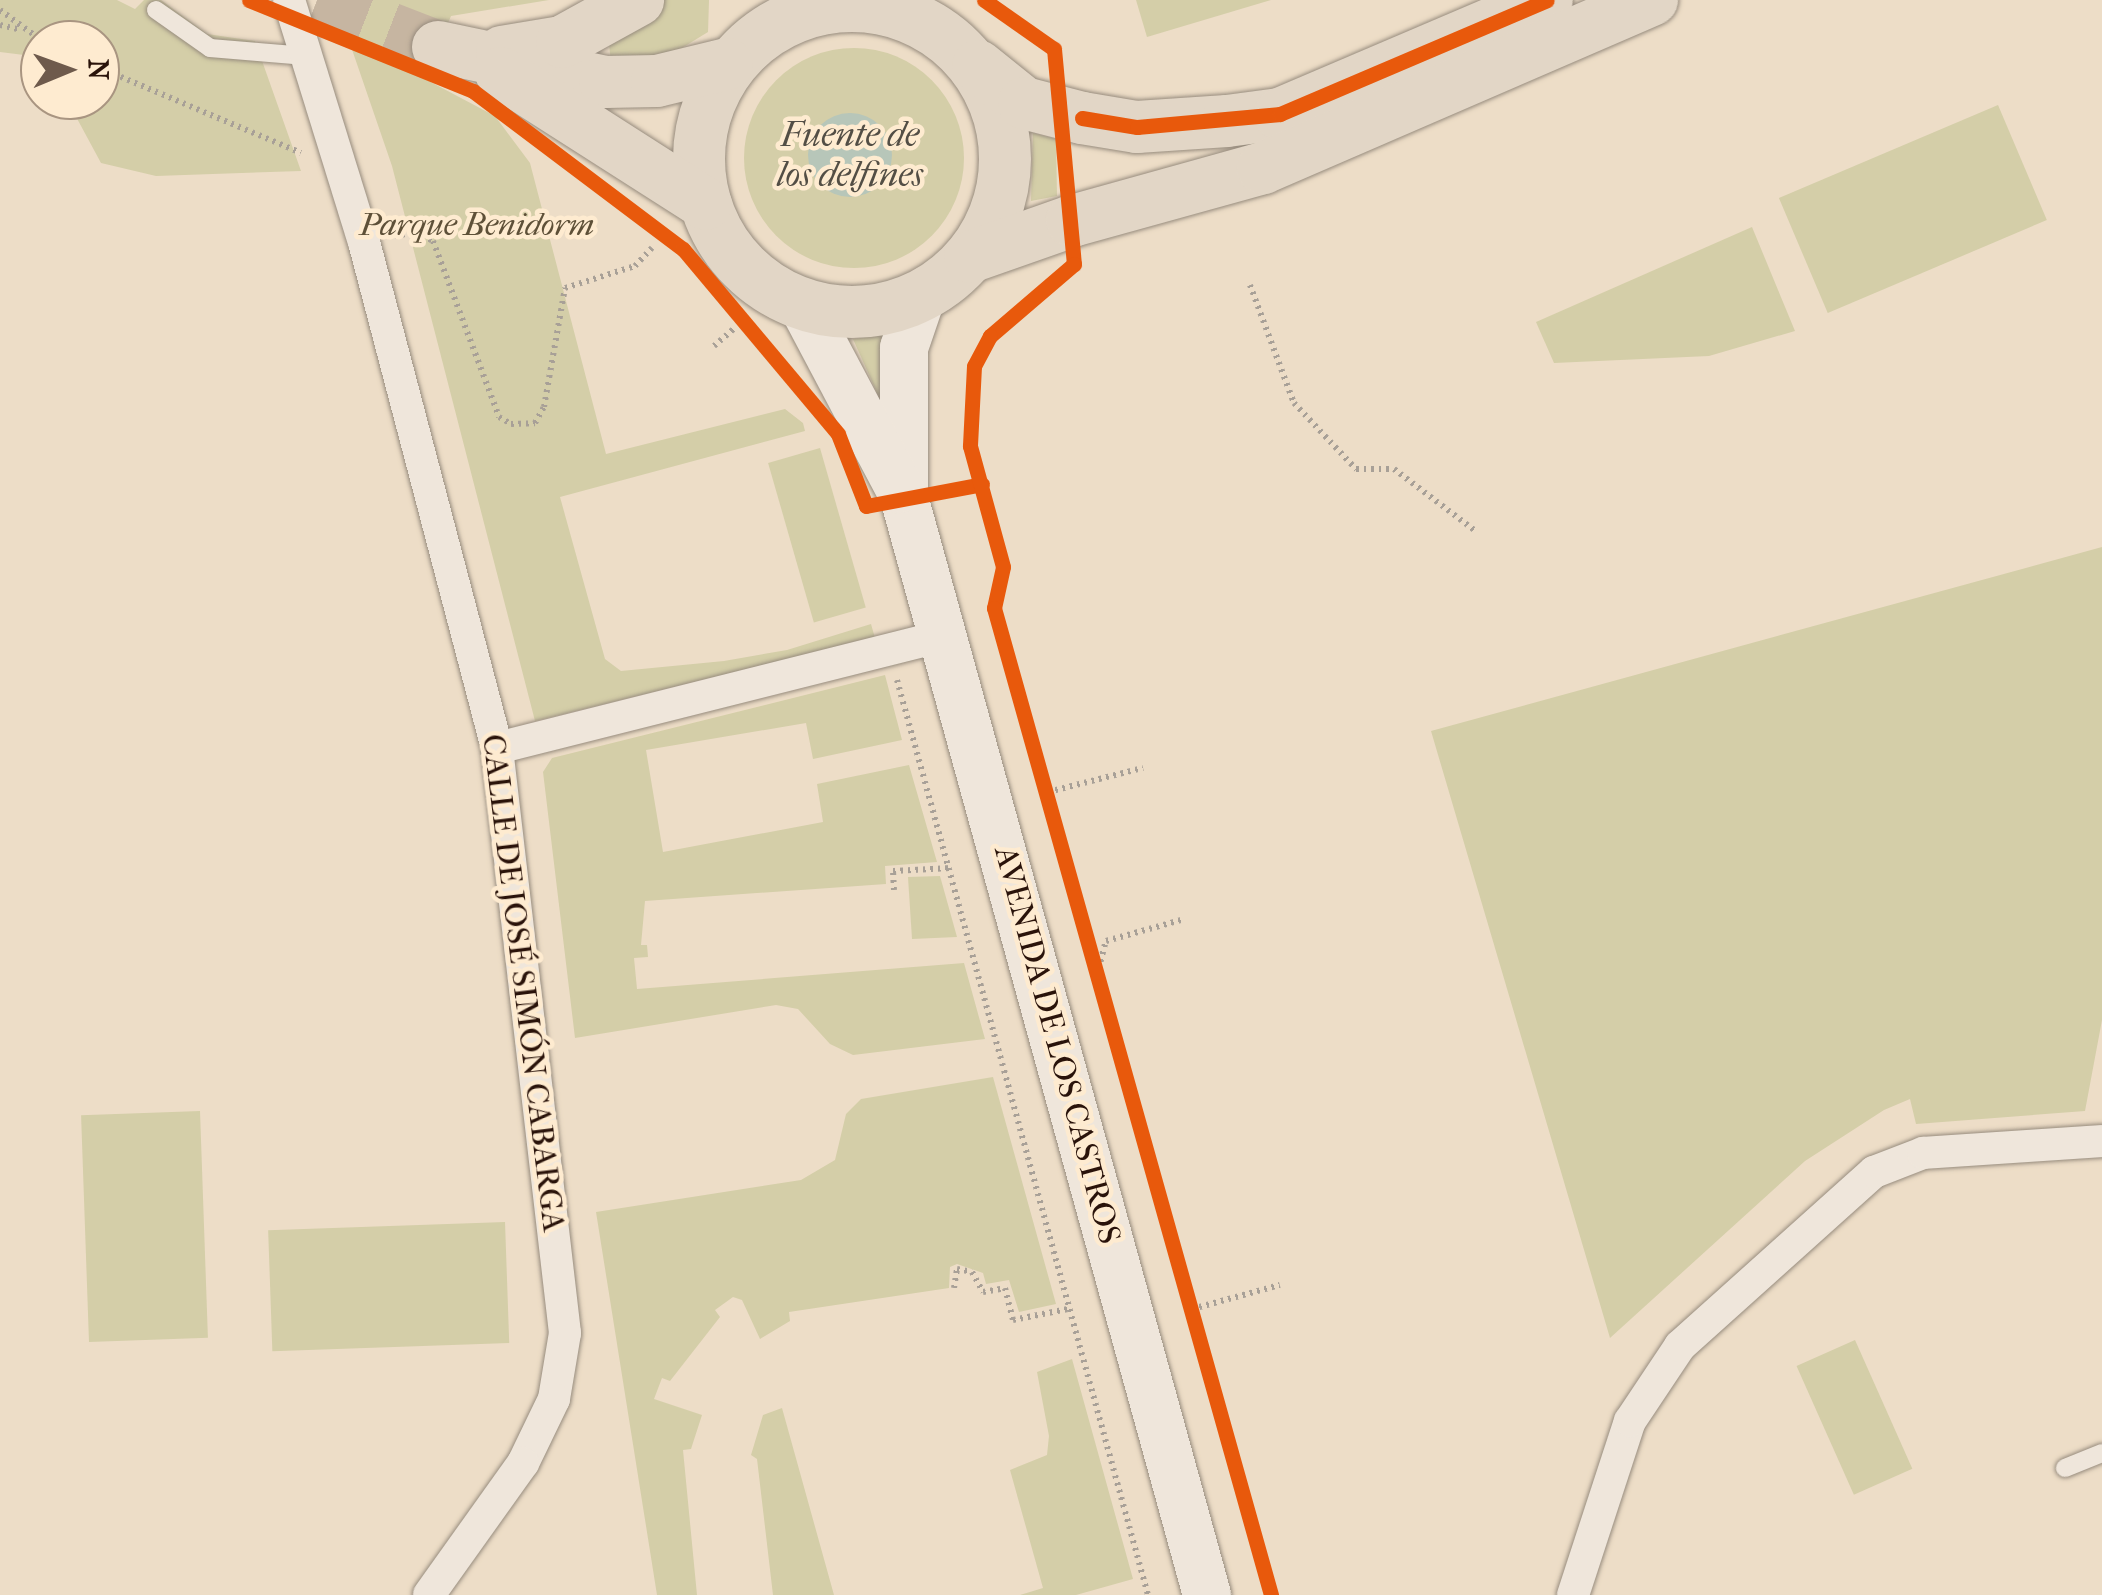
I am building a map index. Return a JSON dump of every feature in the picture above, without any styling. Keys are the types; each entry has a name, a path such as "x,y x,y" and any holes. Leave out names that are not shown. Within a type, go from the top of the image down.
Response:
{"main road":[{"path":"457,52 562,42 638,0"},
{"path":"457,52 605,82 657,81 736,36 830,8 885,6 930,27 1024,102 1082,118 1138,127 1227,122 1280,114 1547,0"},
{"path":"970,257 1072,221 1264,168 1652,0"},
{"path":"687,221 702,130 736,36"},
{"path":"457,52 724,244 752,276 803,306 850,314 920,301 970,257 998,210 1007,162 1002,123 965,55"},
{"name":"AVENIDA DE LOS CASTROS","path":"904,497 904,348 920,301"},
{"name":"AVENIDA DE LOS CASTROS","path":"803,306 904,497 1207,1595"}],"street":[{"name":"CALLE DE JOSÉ SIMÓN CABARGA","path":"288,0 364,242 497,748 565,1333 554,1399 524,1463 429,1595"},
{"path":"497,748 943,636"},
{"path":"1573,1595 1630,1421 1680,1346 1874,1172 1936,1152 2102,1141"}],"lane":[{"path":"156,10 210,48 306,56"},
{"path":"2064,1468 2102,1453"}],"path":[{"path":"0,10 20,30"},
{"path":"0,25 20,30"},
{"path":"120,77 276,145 340,165"},
{"path":"653,226 687,221"},
{"path":"364,242 416,232 432,241 498,417 511,424 536,423 544,406 565,288 635,266 652,248"},
{"path":"1250,285 1294,404 1356,469 1394,468 1474,530"},
{"path":"732,306 756,334"},
{"path":"714,346 735,328"},
{"path":"894,669 1148,1595"},
{"path":"1048,792 1144,768"},
{"path":"1043,773 1053,810"},
{"path":"894,890 894,871 951,868"},
{"path":"1097,976 1106,941 1185,919"},
{"path":"1087,939 1102,995"},
{"path":"954,1288 957,1269 972,1272 983,1292 1005,1288 1013,1320 1068,1309"},
{"path":"1192,1309 1280,1285"},
{"path":"1186,1291 1197,1328"}],"green space":[{"path":"0,0 117,0 135,9 144,0 161,0 207,34 255,41 301,171 156,176 101,163 78,120 120,120 120,20 20,20 20,54 0,52"},
{"name":"Parque Benidorm","path":"335,0 549,0 451,16 425,79 495,116 530,163 606,454 785,409 803,423 805,431 560,497 605,659 621,671 724,661 787,650 871,624 875,638 535,721 392,166"},
{"path":"660,0 709,0 708,32 672,54 611,65 609,42"},
{"path":"1136,0 1271,0 1147,37"},
{"path":"854,48 896,57 932,80 955,116 964,158 955,200 932,236 896,259 854,268 812,259 776,236 753,200 744,158 753,116 776,80 812,57"},
{"path":"1998,105 2047,220 1828,313 1779,198"},
{"path":"1033,133 1056,139 1057,196 1031,201"},
{"path":"1752,227 1795,331 1709,356 1554,363 1536,322"},
{"path":"881,335 881,393 878,395 853,339"},
{"path":"820,448 866,608 814,622 768,463"},
{"path":"2102,547 2102,1020 2085,1111 1916,1124 1910,1099 1884,1110 1805,1161 1610,1338 1431,731"},
{"path":"885,675 902,740 813,759 806,723 646,750 663,852 823,822 817,784 909,765 937,862 885,866 886,884 645,901 641,945 647,945 648,957 634,958 637,989 964,963 985,1039 853,1055 830,1044 798,1009 776,1005 575,1038 543,772 552,758"},
{"path":"940,876 957,937 912,939 908,877"},
{"path":"993,1077 1056,1304 1019,1312 1009,1280 986,1284 983,1273 957,1264 950,1267 949,1288 789,1312 790,1321 760,1339 742,1300 733,1297 715,1310 720,1317 670,1381 662,1378 654,1399 702,1415 691,1449 683,1450 697,1595 657,1595 596,1212 801,1180 835,1160 846,1114 861,1099"},
{"path":"200,1111 208,1338 89,1342 81,1115"},
{"path":"505,1222 509,1343 272,1351 268,1230"},
{"path":"1855,1340 1912,1469 1854,1495 1797,1366"},
{"path":"1072,1359 1133,1579 1076,1595 1020,1595 1043,1588 1010,1470 1047,1455 1049,1436 1037,1372"},
{"path":"782,1408 834,1595 773,1595 757,1459 751,1455 763,1415"}],"water":[{"name":"Fuente de los delfines","path":"842,113 858,113 874,120 885,131 892,155 889,171 880,185 858,197 842,197 826,190 815,179 808,163 808,147 815,131 826,120"}],"tunnel":[{"path":"317,0 438,47"}],"cycle path":[{"path":"249,0 473,91 683,249 838,434 866,506 982,484"},
{"path":"984,0 1054,49 1074,264 990,336 974,366 970,446 1003,567 994,608 1271,1595"},
{"path":"1082,118 1137,127 1280,114 1547,0"}]}
